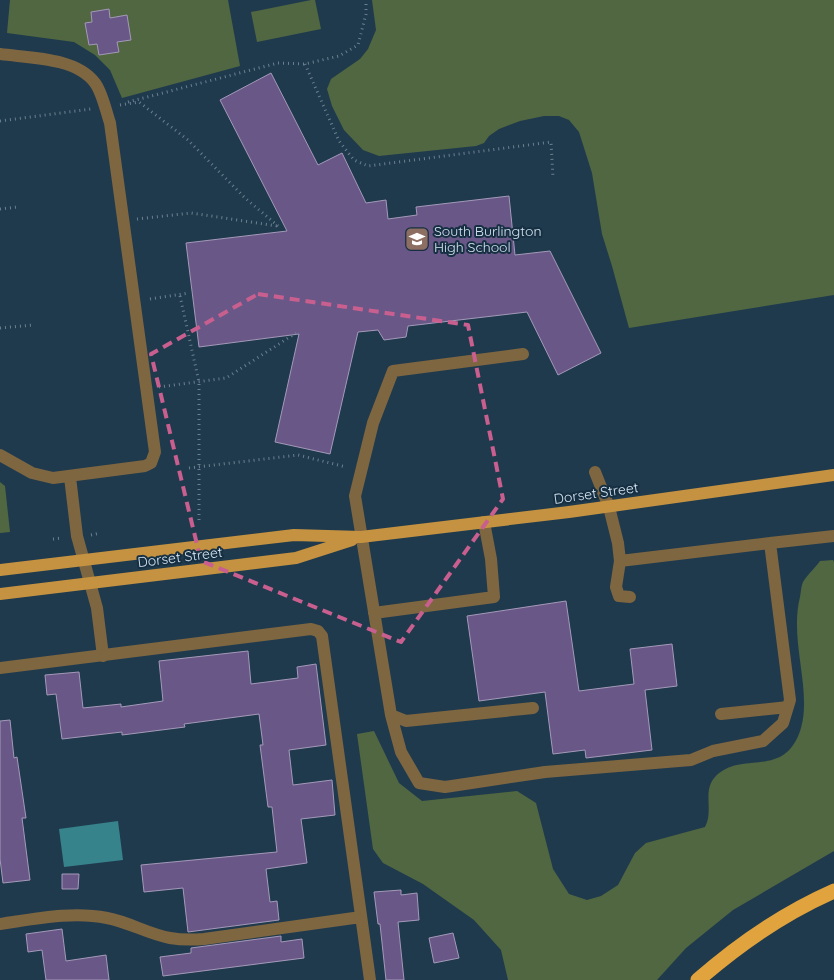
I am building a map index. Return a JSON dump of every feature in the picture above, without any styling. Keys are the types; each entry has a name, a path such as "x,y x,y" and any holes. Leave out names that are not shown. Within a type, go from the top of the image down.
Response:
{"highway":[{"path":"698,980 751,937 785,916 834,891"}],"main road":[{"name":"Dorset Street","path":"0,570 294,535 361,537 609,507 834,475"},
{"name":"Dorset Street","path":"0,594 296,558 361,537"}],"lane":[{"path":"0,54 52,60 78,68 95,83 110,106 110,123 155,452 151,463 145,466 53,478 32,473 0,455"},
{"path":"523,354 393,372 372,423 355,496 391,715 400,752 420,783 445,787 545,772 691,760 713,751 763,741 783,723 790,700 770,543"},
{"path":"595,472 609,507 618,543 620,562 616,587 619,596 630,597"},
{"path":"70,477 77,536 97,608 103,656"},
{"path":"374,613 494,597 491,559 484,522"},
{"path":"620,562 834,536"},
{"path":"0,668 311,629 318,631 322,636 370,980"},
{"path":"721,714 788,707"},
{"path":"391,715 406,721 533,708"},
{"path":"0,924 68,915 91,915 109,918 168,938 185,940 361,917"}],"path":[{"path":"110,106 278,62 305,64 339,56 358,45 366,14 366,0"},
{"path":"305,64 339,141 354,160 368,166 551,142 553,177"},
{"path":"0,121 139,102 188,140 244,198 278,226 191,213 123,222"},
{"path":"0,208 18,206"},
{"path":"134,301 180,296 189,293"},
{"path":"180,296 200,382 199,521"},
{"path":"0,328 33,325"},
{"path":"146,388 226,378 296,333"},
{"path":"189,468 298,455 353,469"}],"highlighted area":[{"path":"258,294 468,325 503,499 401,642 201,561 151,354"}],"shaded area":[{"path":"10,0 228,0 240,66 122,98 110,70 95,55 74,42 7,33"},
{"path":"315,0 321,29 257,42 251,12"},
{"path":"372,0 834,0 834,295 629,328 602,234 592,173 579,132 569,120 559,116 544,116 520,121 499,129 489,136 484,143 476,146 379,156 363,150 344,130 332,106 327,89 331,79 360,59 368,49 376,30"},
{"path":"0,482 5,486 10,532 0,533"},
{"path":"833,560 834,851 733,910 686,948 657,980 508,980 501,950 474,920 423,884 383,863 373,849 357,734 374,731 399,783 422,801 517,791 536,803 553,869 569,894 587,900 601,896 618,885 635,853 646,843 705,827 709,814 709,788 715,777 726,769 737,765 774,759 784,754 794,744 801,728 804,713 803,681 797,630 797,613 802,585 820,561"},
{"path":"118,821 123,860 64,867 59,829"}],"building":[{"path":"109,9 110,18 127,15 131,40 117,42 119,52 99,55 97,44 89,45 85,23 92,22 91,12"},
{"path":"271,73 318,165 342,153 366,203 386,200 388,219 417,215 416,207 509,196 515,255 550,251 601,353 558,375 527,312 408,326 406,337 384,340 378,330 358,332 330,454 275,442 299,334 199,347 186,243 287,231 220,100"},
{"path":"566,601 579,691 634,684 630,649 672,644 677,686 645,690 652,750 586,758 585,750 553,754 545,692 479,701 467,616"},
{"path":"248,651 251,684 298,678 297,667 316,664 326,745 289,750 293,785 332,780 335,815 301,819 307,863 266,869 270,902 277,901 279,920 188,932 183,888 144,892 141,865 277,852 272,807 268,807 260,745 263,745 259,714 184,724 185,727 122,735 122,732 62,739 56,694 47,695 45,675 79,672 83,708 121,704 121,707 163,701 159,661"},
{"path":"10,720 14,758 17,757 26,818 22,818 30,880 3,883 0,859 0,721"},
{"path":"62,874 79,874 78,889 62,889"},
{"path":"401,890 401,895 417,893 419,920 398,922 404,980 386,980 380,924 378,924 374,892"},
{"path":"62,929 66,961 106,955 109,980 46,980 42,950 28,952 26,934"},
{"path":"453,933 459,958 434,963 429,938"},
{"path":"281,936 281,942 302,939 304,958 163,976 160,957 191,953 191,948"}],"place":[{"name":"South Burlington High School","path":"417,239"}]}
